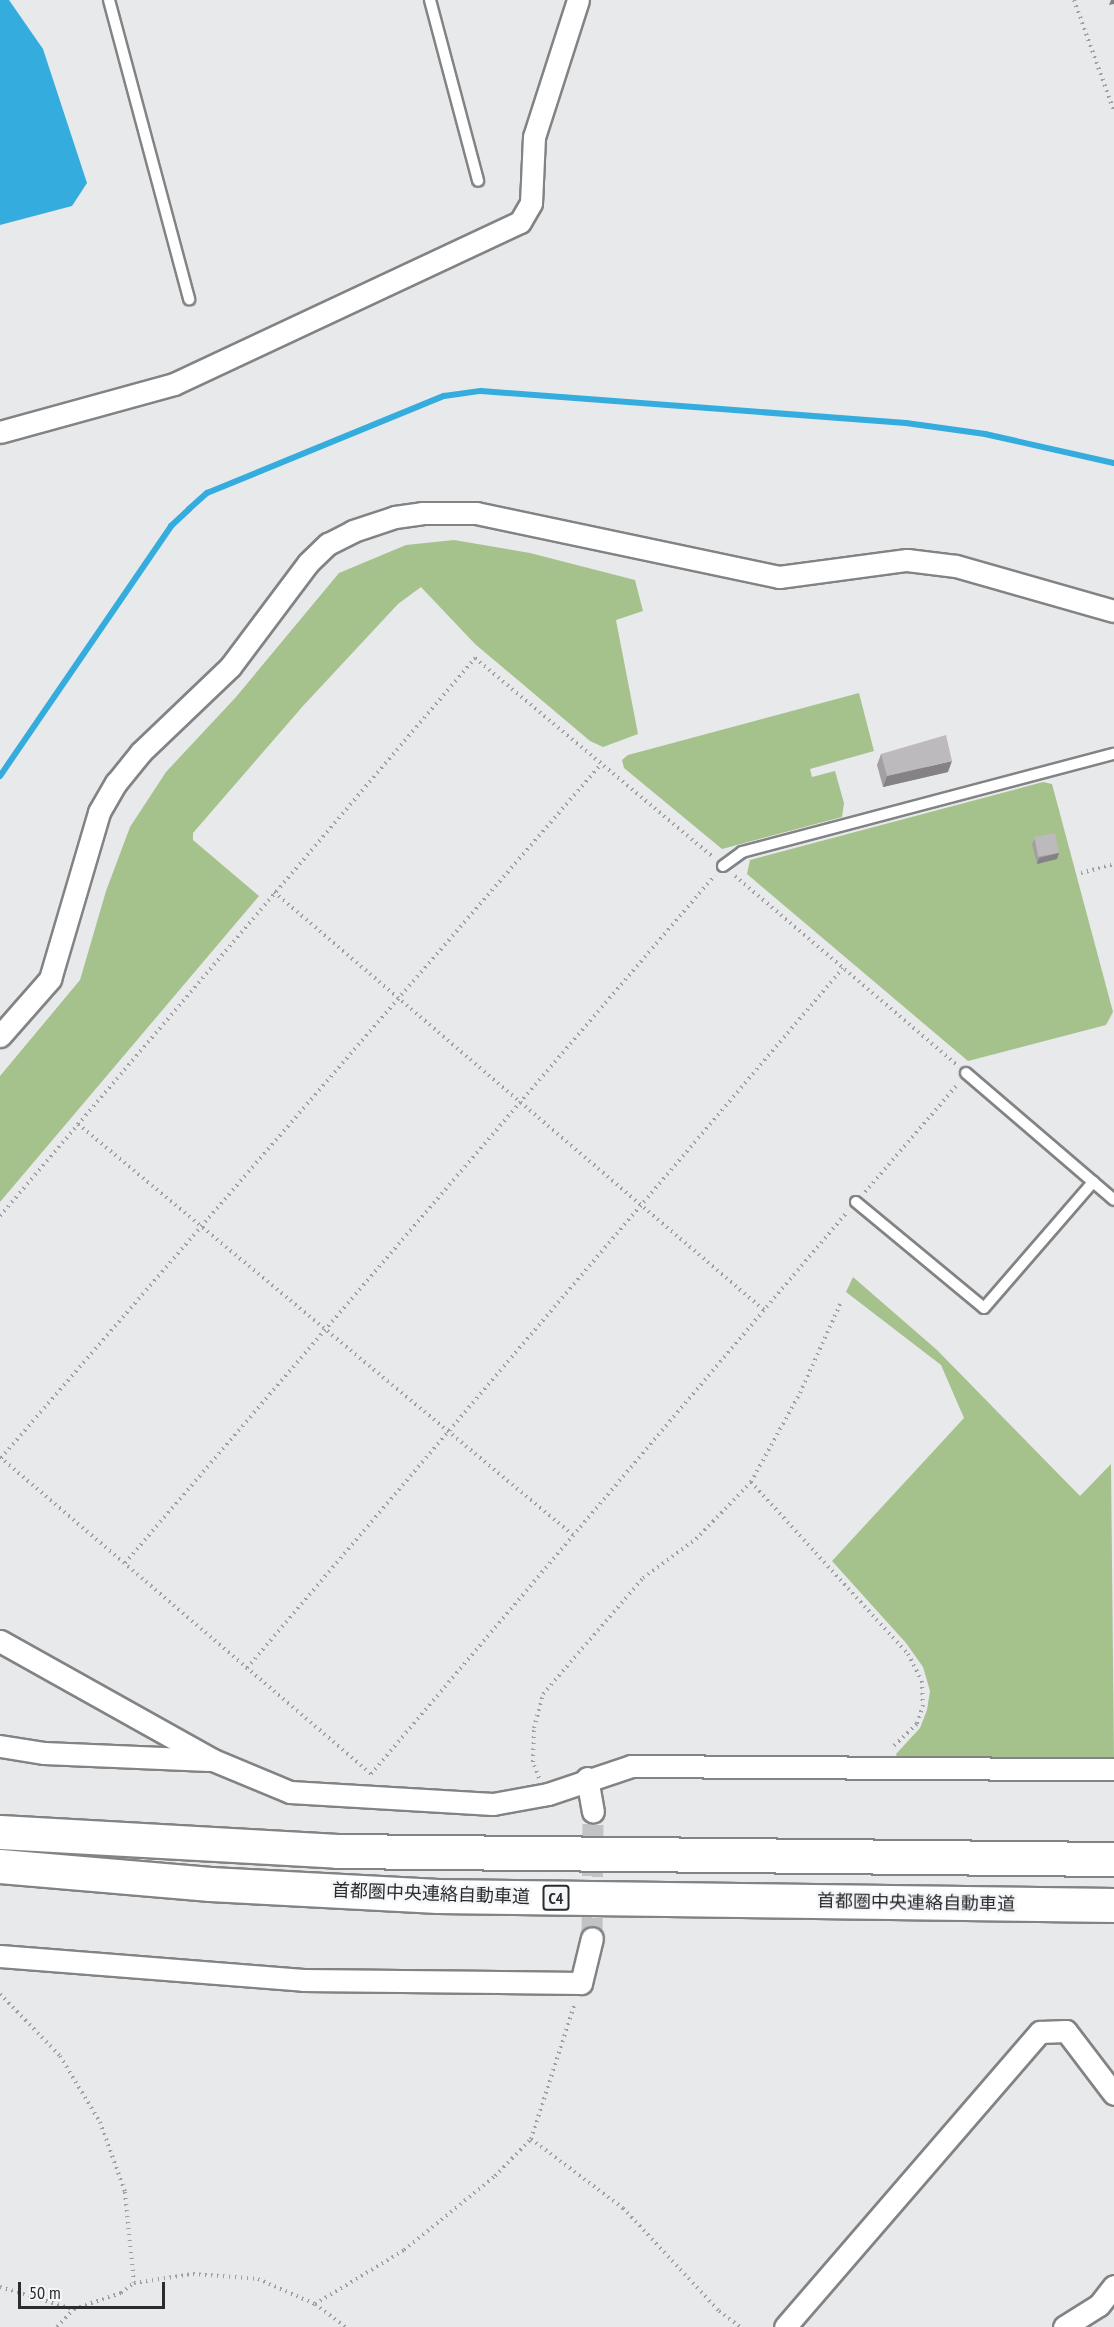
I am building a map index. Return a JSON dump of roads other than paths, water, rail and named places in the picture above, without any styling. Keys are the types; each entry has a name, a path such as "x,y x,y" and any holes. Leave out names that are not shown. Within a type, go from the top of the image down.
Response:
{"highway":[{"path":"0,1832 337,1851 1114,1859"},
{"name":"首都圏中央連絡自動車道","path":"0,1866 210,1884 438,1896 1114,1905"}],"street":[{"path":"0,432 174,384 520,222 531,203 534,137 578,0"},
{"path":"0,1036 50,979 99,812 116,783 141,752 230,667 308,563 328,544 353,531 395,517 422,513 476,513 779,577 907,560 956,566 1114,611"},
{"path":"0,1641 213,1760 290,1792 493,1804 548,1794 587,1778 631,1766 1114,1769"},
{"path":"0,1746 44,1753 213,1760"},
{"path":"587,1778 593,1811"},
{"path":"0,1956 303,1980 581,1983 592,1938"},
{"path":"784,2327 1040,2032 1066,2031 1114,2094"},
{"path":"1064,2327 1099,2305 1114,2286"}],"lane":[{"path":"109,0 189,299"},
{"path":"430,0 478,181"},
{"path":"723,866 742,852 1114,754"},
{"path":"966,1073 1114,1200"},
{"path":"856,1202 984,1308 1093,1182"}],"water":[{"path":"0,0 9,0 43,49 87,183 72,206 0,225"}],"waterway":[{"path":"0,776 171,526 207,493 444,396 481,391 906,423 985,434 1114,463"}],"tunnel":[{"path":"592,1938 593,1811"}]}
